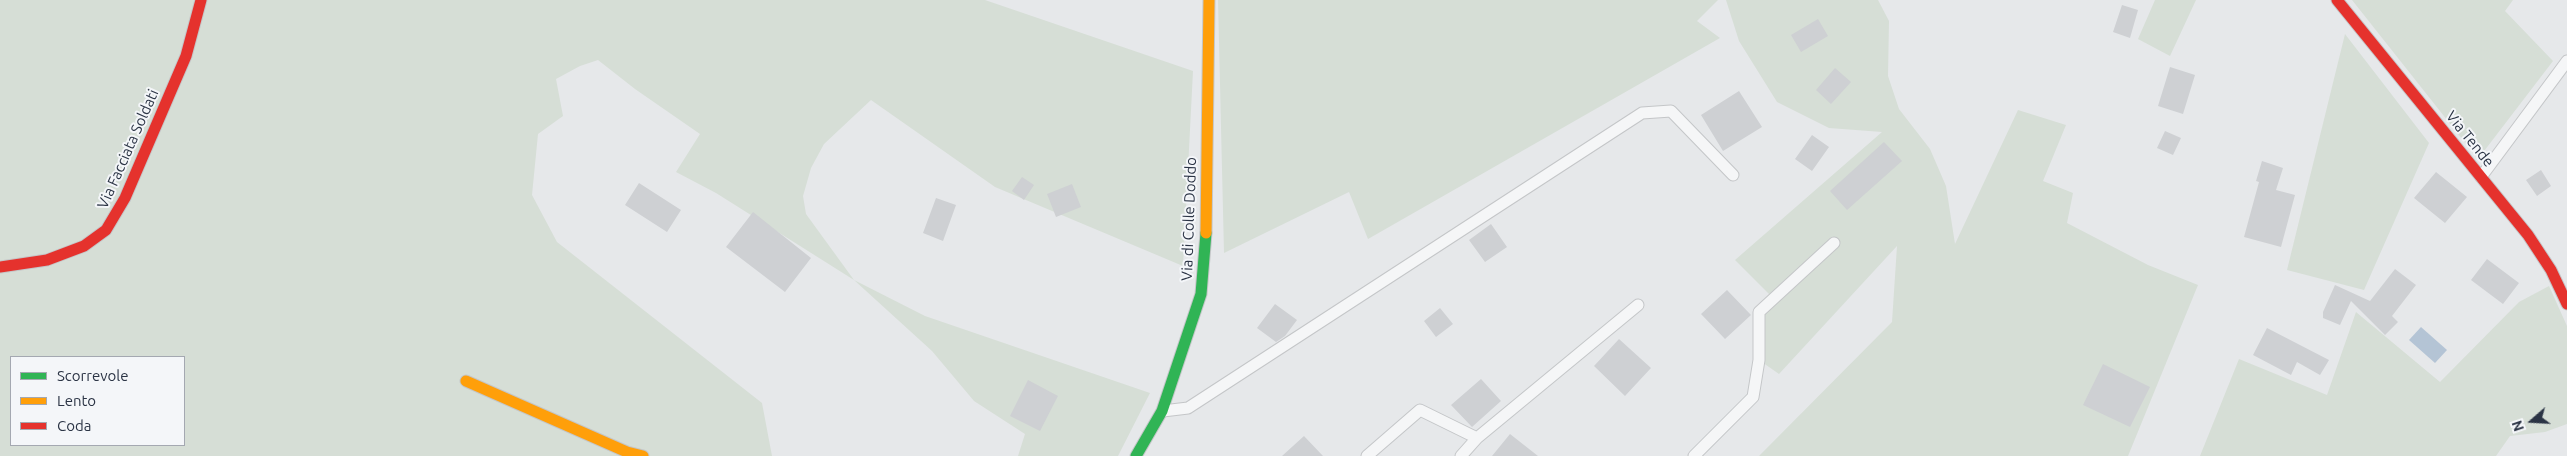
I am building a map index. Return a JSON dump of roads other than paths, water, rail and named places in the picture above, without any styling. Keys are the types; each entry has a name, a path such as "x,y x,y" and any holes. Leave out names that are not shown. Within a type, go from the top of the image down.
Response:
{"street":[{"name":"Via Facciata Soldati","path":"0,267 46,260 84,246 106,230 126,198 186,56 201,0"},
{"name":"Via di Colle Doddo","path":"1136,456 1162,411 1202,285 1206,247 1209,0"},
{"name":"Via Tende","path":"2338,0 2528,235 2551,270 2567,304"},
{"path":"466,381 627,452 643,456"}],"lane":[{"path":"2481,176 2567,61"},
{"path":"1162,411 1188,408 1642,113 1671,111 1733,175"},
{"path":"1694,456 1753,397 1759,360 1759,312 1834,243"},
{"path":"1460,456 1477,438 1638,305"},
{"path":"1367,456 1420,410 1477,438"}],"water":[{"path":"2421,327 2447,350 2435,363 2409,340"}]}
